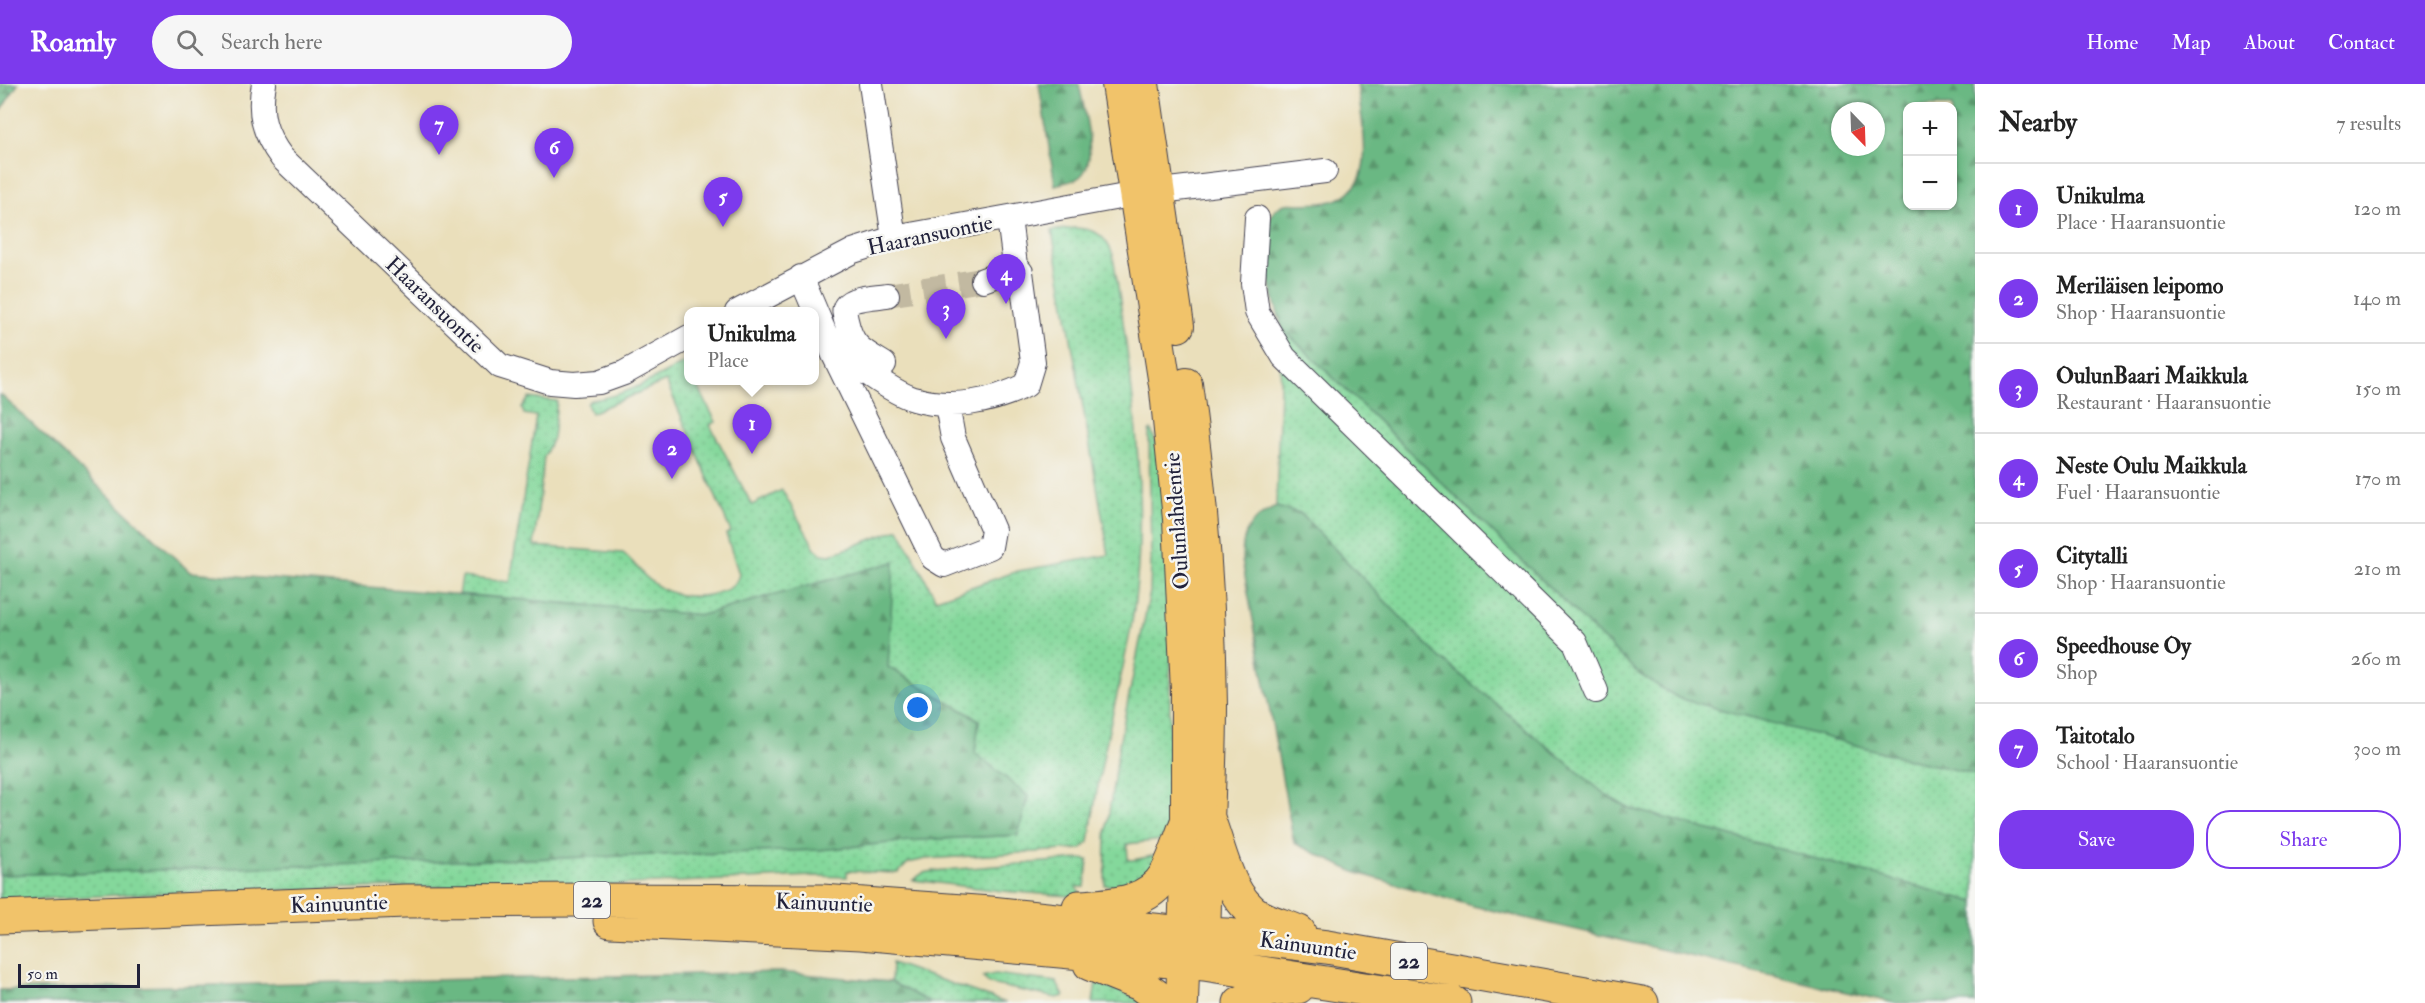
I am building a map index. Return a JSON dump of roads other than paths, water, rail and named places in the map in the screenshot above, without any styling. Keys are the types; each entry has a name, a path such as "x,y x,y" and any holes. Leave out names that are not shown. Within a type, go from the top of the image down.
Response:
{"highway":[{"path":"990,913 1118,905 1142,896 1159,884 1198,821"},
{"path":"1198,821 1228,877 1242,899 1258,916 1293,929 1327,947"},
{"name":"Kainuuntie","path":"0,917 405,901 822,901 990,913 1193,948 1331,983 1454,1003"},
{"name":"Kainuuntie","path":"0,937 401,922 588,920 861,933 1045,950 1327,947 1642,1003"},
{"path":"1045,950 1118,974 1140,984 1166,1003"},
{"path":"1240,1003 1269,990 1331,983"}],"main road":[{"name":"Oulunlahdentie","path":"1118,84 1147,192 1197,466 1204,545 1211,705 1198,821 1193,948"},
{"name":"Oulunlahdentie","path":"1143,84 1147,192"},
{"path":"1182,1003 1193,948"},
{"path":"1193,948 1203,1003"}],"street":[{"name":"Haaransuontie","path":"264,84 260,102 261,117 273,146 282,158 500,366 549,382 574,384 599,382 624,373 684,341"},
{"path":"871,84 894,238"},
{"name":"Haaransuontie","path":"746,307 853,251 894,238 1147,192 1325,171"},
{"path":"834,356 846,359 912,399 947,405 1004,397 1026,385 1033,362 1021,272 1015,265 1009,218"},
{"path":"1257,218 1253,283 1257,312 1284,357 1575,642 1596,691"},
{"path":"983,280 1015,265"},
{"path":"801,277 814,307"},
{"path":"887,296 851,302 844,311 853,343 891,368 896,378 894,388"},
{"path":"819,320 834,356 933,558 945,565 990,547 993,530 953,438 947,405"}],"tunnel":[{"path":"887,295 983,280"}],"place":[{"name":"Taitotalo","path":"439,155"},
{"name":"Speedhouse Oy","path":"554,178"},
{"name":"Citytalli","path":"723,227"},
{"name":"Neste Oulu Maikkula","path":"1006,304"},
{"name":"OulunBaari Maikkula","path":"946,339"},
{"name":"Unikulma","path":"752,454"},
{"name":"Meriläisen leipomo","path":"672,479"}]}
